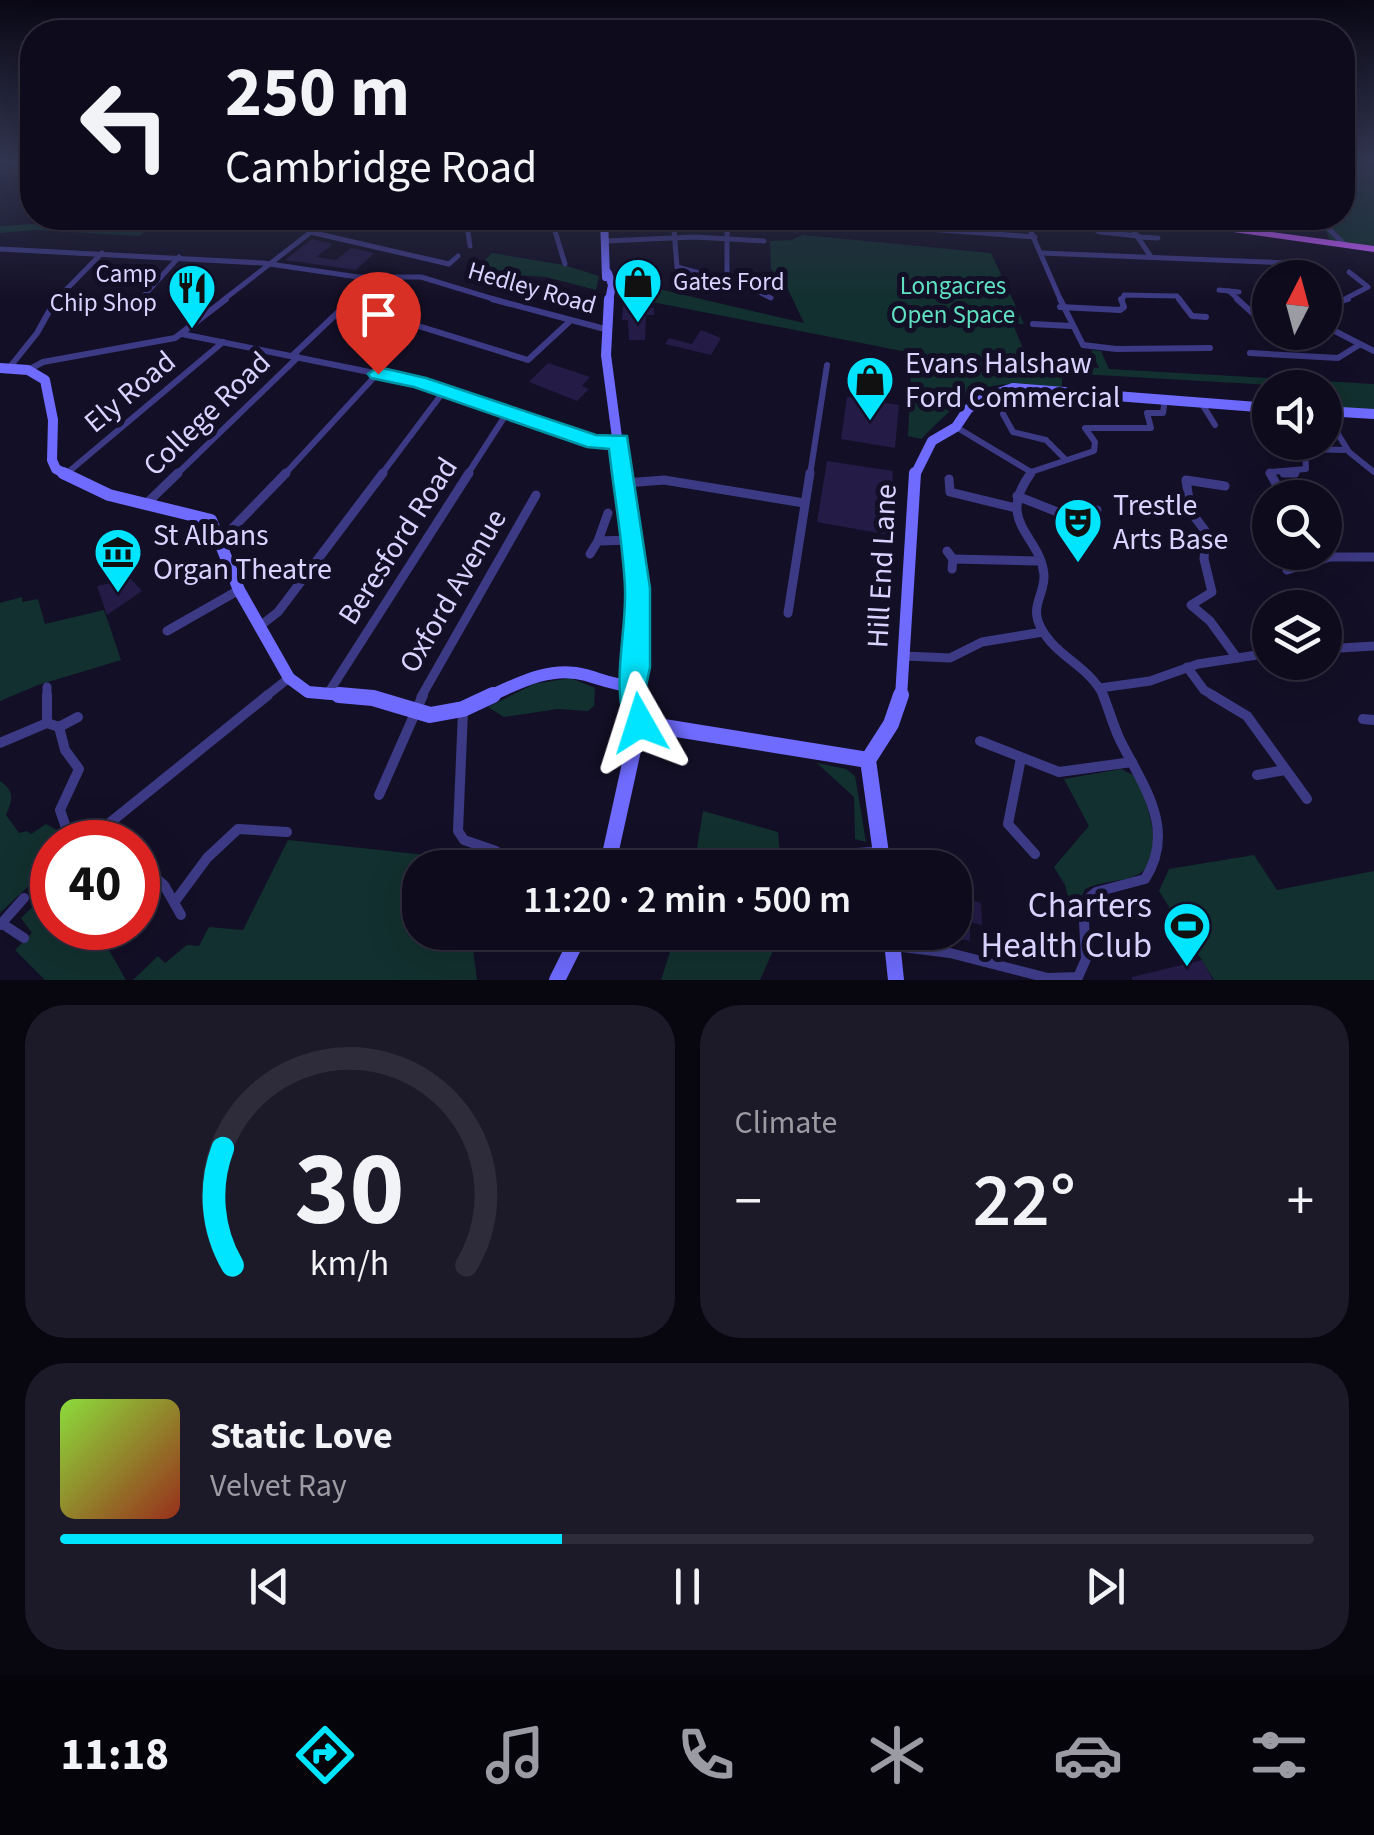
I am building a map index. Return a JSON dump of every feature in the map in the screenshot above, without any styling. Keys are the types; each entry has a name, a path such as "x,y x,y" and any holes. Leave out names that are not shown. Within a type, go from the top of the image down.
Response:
{"main road":[{"path":"1245,230 1374,249"}],"street":[{"path":"28,370 43,362 170,340 313,230"},
{"path":"468,230 470,246"},
{"path":"554,230 565,264"},
{"path":"605,230 606,328 634,540 638,611 632,686 640,723 611,850"},
{"path":"673,230 682,270 727,276 771,298"},
{"path":"726,230 727,276"},
{"path":"933,230 1034,238"},
{"path":"1030,230 1060,306 1087,347 1208,345 1216,359"},
{"path":"1096,230 1158,238"},
{"path":"1133,230 1151,257"},
{"path":"1330,230 1345,245"},
{"path":"310,232 449,264 458,256"},
{"path":"606,241 764,241"},
{"name":"Hedley Road","path":"0,249 271,263 374,278 421,277 569,322 606,328"},
{"path":"4,368 37,334 59,294 102,253"},
{"path":"1042,253 1252,262"},
{"path":"133,310 147,288 179,258"},
{"path":"1342,301 1371,288 1349,272"},
{"name":"College Road","path":"147,503 374,278"},
{"path":"1219,290 1239,292"},
{"path":"1229,291 1252,312"},
{"path":"1060,306 1120,310 1124,308 1124,296 1176,294 1199,328"},
{"path":"335,316 415,325 528,360 569,322"},
{"path":"1192,316 1206,317"},
{"path":"1033,324 1070,326"},
{"path":"182,334 378,374 444,391 595,442 619,441"},
{"path":"1342,336 1374,351"},
{"name":"Ely Road","path":"65,475 223,342"},
{"path":"1250,352 1338,358 1359,345"},
{"path":"1279,350 1282,354"},
{"path":"788,613 828,365"},
{"path":"4,368 28,370 46,380 54,420 52,460 65,475 92,489 206,516 216,525 239,590 289,678 308,692 374,698 430,715 463,709 523,681 558,671 586,675 607,685 632,686"},
{"path":"222,539 378,374"},
{"name":"Hill End Lane","path":"868,760 891,724 901,696 915,470 932,441 956,427 960,418 984,398 1013,388 1252,407"},
{"path":"260,626 278,612 444,391"},
{"path":"1202,404 1215,425"},
{"path":"1085,428 1150,428 1147,413 1163,413 1164,406"},
{"name":"Beresford Road","path":"327,695 508,412"},
{"path":"1342,413 1374,414"},
{"path":"1003,414 1013,432 1046,440 1064,459"},
{"path":"938,950 1048,978 1078,978 1088,954 1081,925 1082,903 1096,892 1145,879 1153,866 1160,834 1158,817 1100,688 1043,632 1034,607 1044,574 1021,530 1016,508 1017,496 1031,472 1094,452 1094,442 1076,418"},
{"path":"956,427 1031,472"},
{"path":"1342,444 1344,450 1374,472"},
{"path":"1274,480 1270,472 1302,472 1308,466 1302,452 1305,449 1344,450"},
{"path":"949,478 948,494 1016,508"},
{"path":"626,483 664,480 804,503"},
{"path":"1225,486 1186,480 1191,512 1206,532 1204,559 1212,592 1191,605 1210,621 1237,658"},
{"name":"Oxford Avenue","path":"378,795 413,712 536,495"},
{"path":"1017,496 1065,516 1097,510"},
{"path":"590,554 608,513"},
{"path":"598,541 634,540"},
{"path":"1342,556 1374,557"},
{"path":"951,560 1038,561"},
{"path":"166,631 239,590"},
{"path":"905,656 950,658 982,642 1043,632"},
{"path":"1342,649 1372,648"},
{"path":"1100,688 1252,656"},
{"path":"1186,667 1204,690 1247,716 1306,799"},
{"path":"114,820 289,678"},
{"path":"47,686 53,725 78,769 57,813 60,820"},
{"path":"463,709 458,831 464,840 491,850"},
{"path":"0,743 78,716"},
{"path":"640,723 868,760 881,850"},
{"path":"980,740 1066,772 1132,762"},
{"path":"1021,758 1008,824 1035,854"},
{"path":"1258,775 1285,770"},
{"path":"176,900 207,858 238,829 287,832"},
{"path":"160,881 176,900 181,915"},
{"path":"24,898 1,924 24,938"},
{"path":"557,980 572,950"},
{"path":"893,950 896,980"}],"green space":[{"path":"1355,210 1374,210 1374,247 1330,240 1325,230 1355,230"},
{"path":"20,225 20,230 35,230 0,233 0,226"},
{"path":"35,230 146,230 139,236"},
{"name":"Longacres Open Space","path":"803,235 991,253 1024,324 1013,324 1028,361 1099,368 1091,350 1101,351 1109,369 1252,377 1252,384 1062,373 1062,388 1006,385 977,392 921,439 908,436 912,353 616,295 616,279 804,323 785,283 771,269 770,241"},
{"path":"492,253 564,265 599,276 596,290 546,277 473,272"},
{"name":"Longacres Open Space","path":"1342,382 1374,384 1374,410 1342,409"},
{"path":"22,597 22,602 38,599 45,624 104,610 121,660 0,701 0,603"},
{"path":"570,678 595,688 594,706 588,711 557,709 504,717 488,707 534,684"},
{"path":"817,763 846,769 855,776 866,842 855,839 854,797"},
{"path":"1121,769 1137,777 1141,787 1152,827 1152,855 1139,874 1085,889 1073,915 1065,885 1054,867 1089,826 1064,779"},
{"path":"0,781 11,796 6,815 19,833 30,833 30,885 0,913"},
{"path":"703,811 778,832 780,850 697,850"},
{"path":"288,840 402,852 402,950 473,950 477,980 133,980 158,956 165,963 187,945 199,946 209,927 243,930"},
{"path":"1254,855 1277,890 1374,871 1374,980 1214,980 1159,891 1169,869"},
{"path":"30,909 30,930 21,918"},
{"path":"30,935 30,950 109,950 126,980 45,980 15,950"},
{"path":"670,950 773,950 760,980 661,980"}],"building":[{"path":"312,239 333,244 316,257 336,260 351,248 374,253 356,270 285,260"},
{"name":"Gates Ford","path":"635,304 635,308 654,308 654,315 646,315 645,340 629,340 628,320 622,320 623,306"},
{"name":"Gates Ford","path":"701,330 721,338 711,355 665,344 669,338 692,344"},
{"path":"548,363 590,377 582,386 589,389 577,401 529,382"},
{"name":"Evans Halshaw Ford Commercial","path":"847,397 899,405 895,448 841,439"},
{"path":"827,461 893,471 889,535 817,522"},
{"name":"St Albans Organ Theatre","path":"131,579 142,591 107,615 97,586"},
{"path":"972,901 981,903 982,925 972,922"},
{"name":"Charters Health Club","path":"1202,960 1213,980 1132,980 1132,977"}],"place":[{"name":"Gates Ford","path":"638,324"},
{"name":"Camp Chip Shop","path":"192,330"},
{"name":"Evans Halshaw Ford Commercial","path":"870,422"},
{"name":"Trestle Arts Base","path":"1078,564"},
{"name":"St Albans Organ Theatre","path":"118,594"},
{"name":"Charters Health Club","path":"1187,968"}],"route":[{"path":"378,374 419,382 595,442 619,441 638,588 632,686 640,723"}]}
